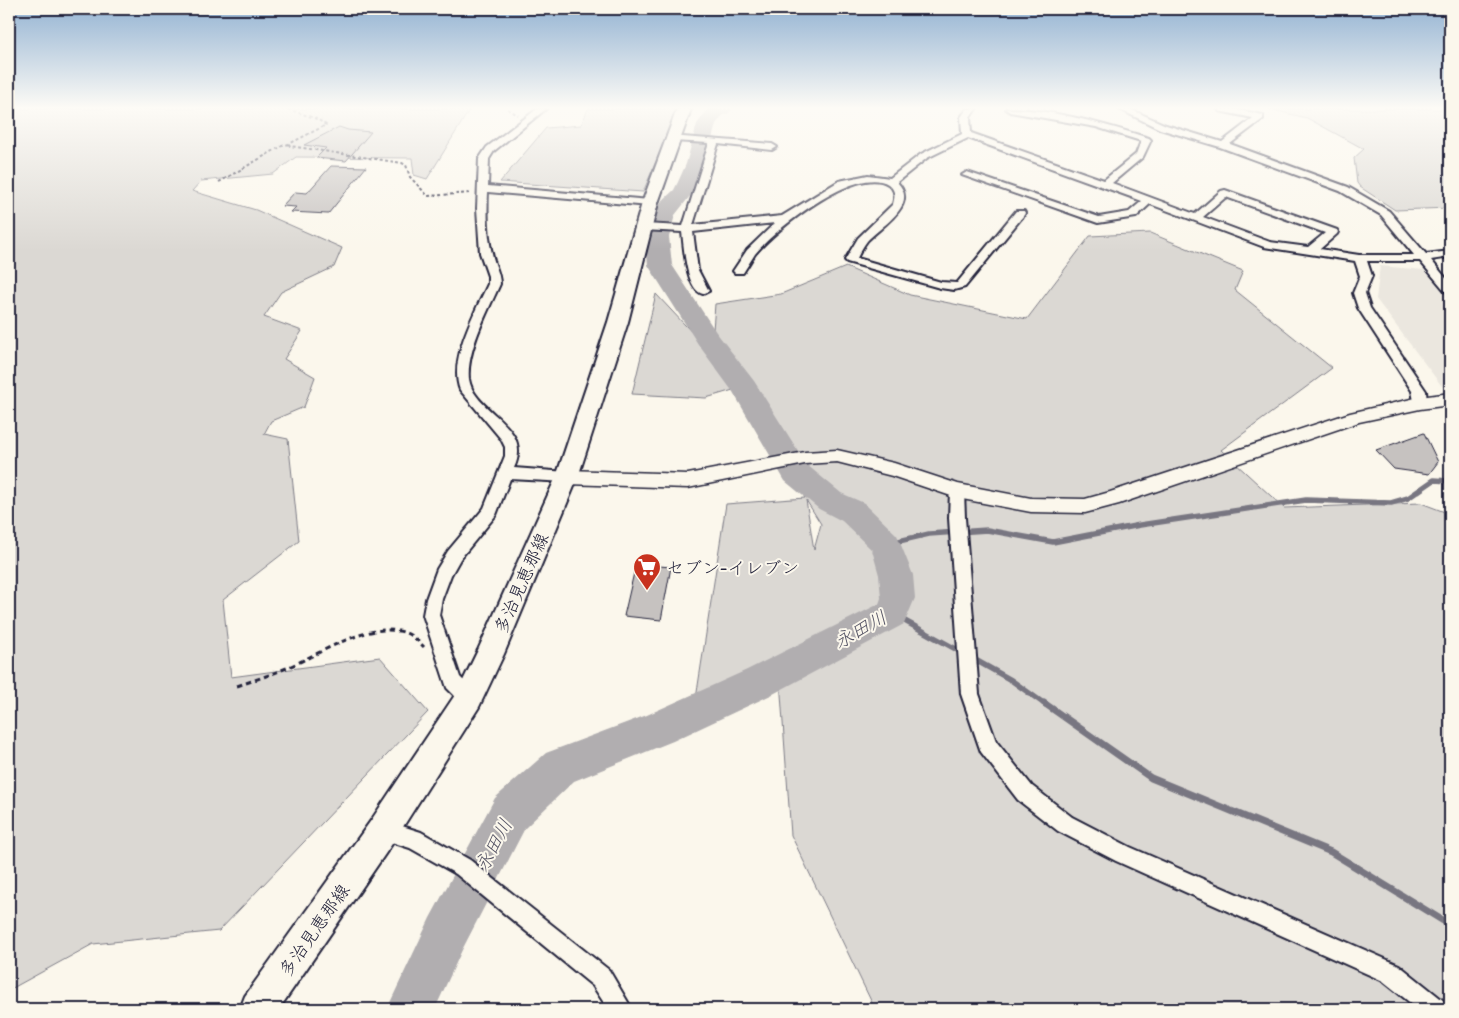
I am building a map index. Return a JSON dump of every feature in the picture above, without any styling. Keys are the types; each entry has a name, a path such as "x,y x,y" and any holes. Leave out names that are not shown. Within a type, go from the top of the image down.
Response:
{"main road":[{"name":"多治見恵那線","path":"258,1009 383,830 469,698 568,477 618,322 647,219 671,157"}],"street":[{"path":"469,698 453,682 431,615 443,574 454,556 492,511 513,455 509,440 470,396 463,381 462,368 473,333 494,284 494,276 486,253 482,208 485,157"},
{"path":"703,291 692,270 683,229 706,157"},
{"path":"891,182 923,157"},
{"path":"1028,157 1268,245 1359,258 1421,258 1450,254"},
{"path":"1105,184 1138,157"},
{"path":"1254,157 1344,189 1385,213 1421,258 1450,290"},
{"path":"967,175 1098,220 1132,215 1149,200"},
{"path":"739,271 751,252 785,219 843,183 868,178 882,179 898,186 901,195 898,205 861,241 851,260 940,285 954,287 962,285 1020,213"},
{"path":"483,191 647,219 683,229 785,219"},
{"path":"1195,219 1225,193 1333,232 1311,251"},
{"path":"1359,258 1367,270 1367,279 1359,293 1364,308 1419,391 1420,403"},
{"path":"505,473 688,481 805,458 837,456 894,470 956,491 1031,505 1085,506 1112,500 1356,417 1420,403 1450,399"},
{"path":"956,491 956,518 970,694 988,746 1025,793 1065,824 1123,854 1391,973 1436,1009"},
{"path":"383,830 414,839 463,867 510,902 601,978 621,1009"}],"path":[{"path":"219,182 264,157"},
{"path":"359,157 406,165 410,178 428,196 483,191"},
{"path":"237,686 372,632 397,630 407,632 419,640 427,653"}],"shaded area":[{"path":"9,157 441,157 427,179 414,175 412,158 296,157 273,174 201,181 192,191 256,210 342,248 334,267 281,292 264,317 302,331 284,359 315,377 304,407 271,421 264,434 288,439 299,541 223,600 231,677 380,657 428,712 219,931 93,944 9,990"},
{"path":"522,157 658,157 643,192 500,182"},
{"path":"1450,157 1450,208 1395,210 1360,187 1357,183 1354,158"},
{"path":"1150,233 1243,271 1235,290 1332,368 1221,450 1284,508 1421,503 1450,514 1450,1009 875,1009 791,835 780,680 783,667 695,705 726,504 805,498 740,388 706,398 632,394 656,294 729,372 712,343 715,304 781,294 846,267 910,295 1027,319 1090,236","holes":["806,500 821,524 814,550"]},
{"path":"1380,266 1424,270 1450,299 1450,397 1376,299"}],"building":[{"path":"317,157 350,157 346,161 316,158"},
{"path":"331,166 366,167 328,214 291,212 296,207 282,206 295,192 307,193"},
{"path":"1424,433 1438,462 1429,474 1394,469 1376,450"},
{"path":"636,564 671,567 661,620 624,616"}],"waterway":[{"name":"永田川","path":"411,1009 446,934 510,813 560,767 659,728 760,682 892,614 898,598 896,575 886,544 853,512 830,501 796,473 744,387 707,338 660,265 658,237 661,222 669,207 683,192 690,179 698,157"},
{"path":"886,544 929,534 987,530 1053,542 1140,525 1306,500 1391,503 1408,498 1434,480 1450,481"},
{"path":"892,614 963,653"},
{"path":"970,657 1011,680 1046,705"},
{"path":"1044,703 1151,778 1331,852 1450,925"}],"place":[{"name":"セブン-イレブン","path":"647,591"}]}
